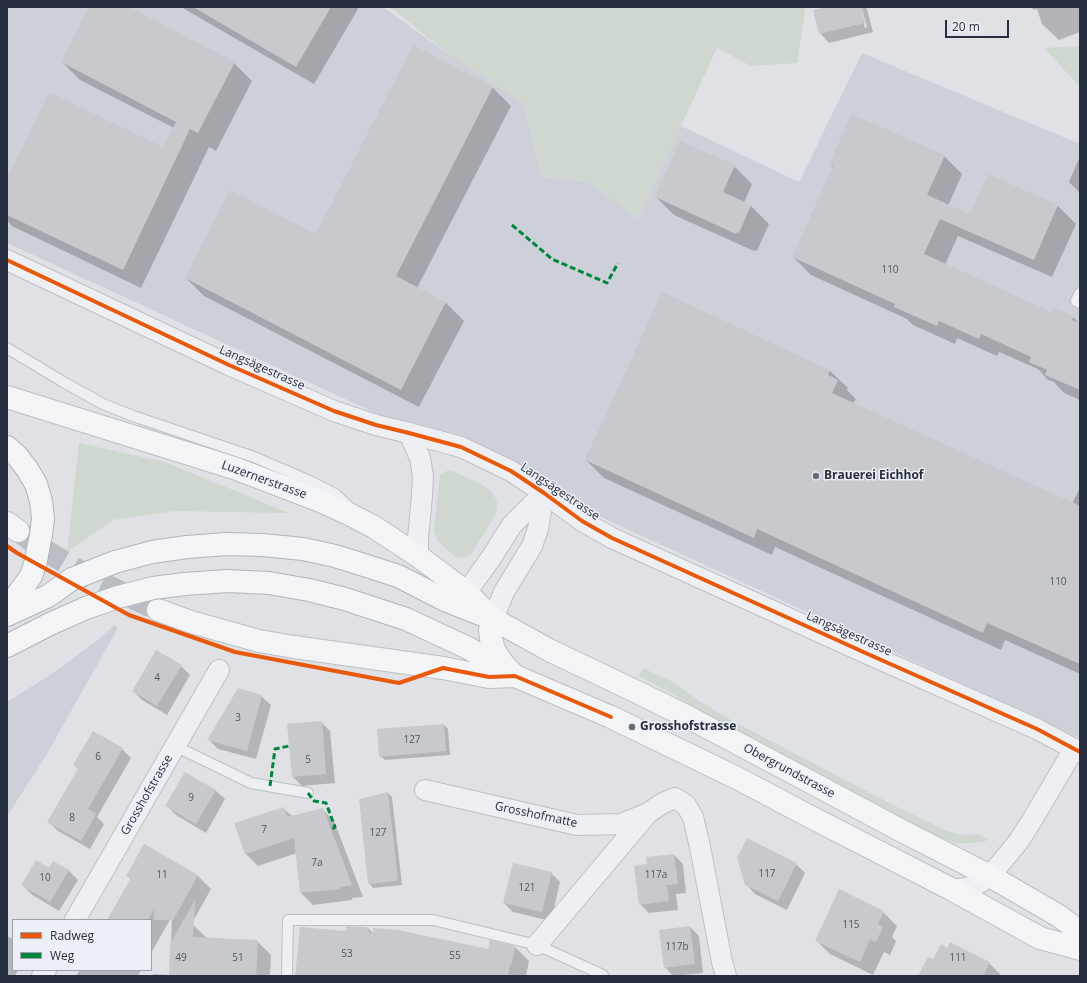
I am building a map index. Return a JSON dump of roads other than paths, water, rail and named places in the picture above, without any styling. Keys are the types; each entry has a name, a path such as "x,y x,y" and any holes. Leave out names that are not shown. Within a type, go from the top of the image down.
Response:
{"main road":[{"name":"Luzernerstrasse","path":"7,397 234,468 318,500 374,527 418,556 465,591 492,619"},
{"path":"7,447 18,457 27,469 36,484 41,501 43,518 38,549 37,580"},
{"path":"9,601 29,580 72,579 115,562 152,552 187,547 227,544 262,545 303,549 335,556 398,576 446,600 492,619 490,630 494,650 504,665 515,676"},
{"path":"9,601 37,580"},
{"path":"7,646 86,608 118,597 153,588 227,581 269,583 309,590 345,600 406,619 468,648 515,676 611,717 739,779 953,890 1040,938 1080,949"},
{"path":"158,610 191,622 259,641 489,676 515,676"},
{"name":"Obergrundstrasse","path":"492,619 549,650 688,717 990,876 1059,916 1080,932"}],"street":[{"name":"Langsägestrasse","path":"7,260 229,365 334,411 376,425 409,432 461,447 511,471 544,492 582,521 612,538 1077,748"},
{"path":"409,432 420,458 423,476 418,556"},
{"name":"Langsägestrasse","path":"446,600 460,596 465,591 490,561 512,526 544,492"},
{"name":"Langsägestrasse","path":"492,619 504,592 532,546 538,529 544,492"},
{"name":"Grosshofstrasse","path":"76,919 219,670"},
{"path":"953,890 975,886 990,876 1018,842 1077,748"},
{"name":"Grosshofmatte","path":"425,790 577,825 622,824 648,814"},
{"name":"Grosshofmatte","path":"537,946 648,814 663,803 675,798 686,805 693,817 726,976"}],"lane":[{"path":"1080,293 1076,301 1080,303"},
{"path":"7,348 65,384 103,404 254,458 310,481 335,494 374,527"},
{"path":"175,746 251,783 308,792"},
{"path":"287,976 288,920 433,920 537,946 604,976"}],"tunnel":[{"path":"18,531 43,549 93,579 158,610"}],"place":[{"name":"Brauerei Eichhof","path":"816,476"},
{"name":"Grosshofstrasse","path":"632,727"}]}
